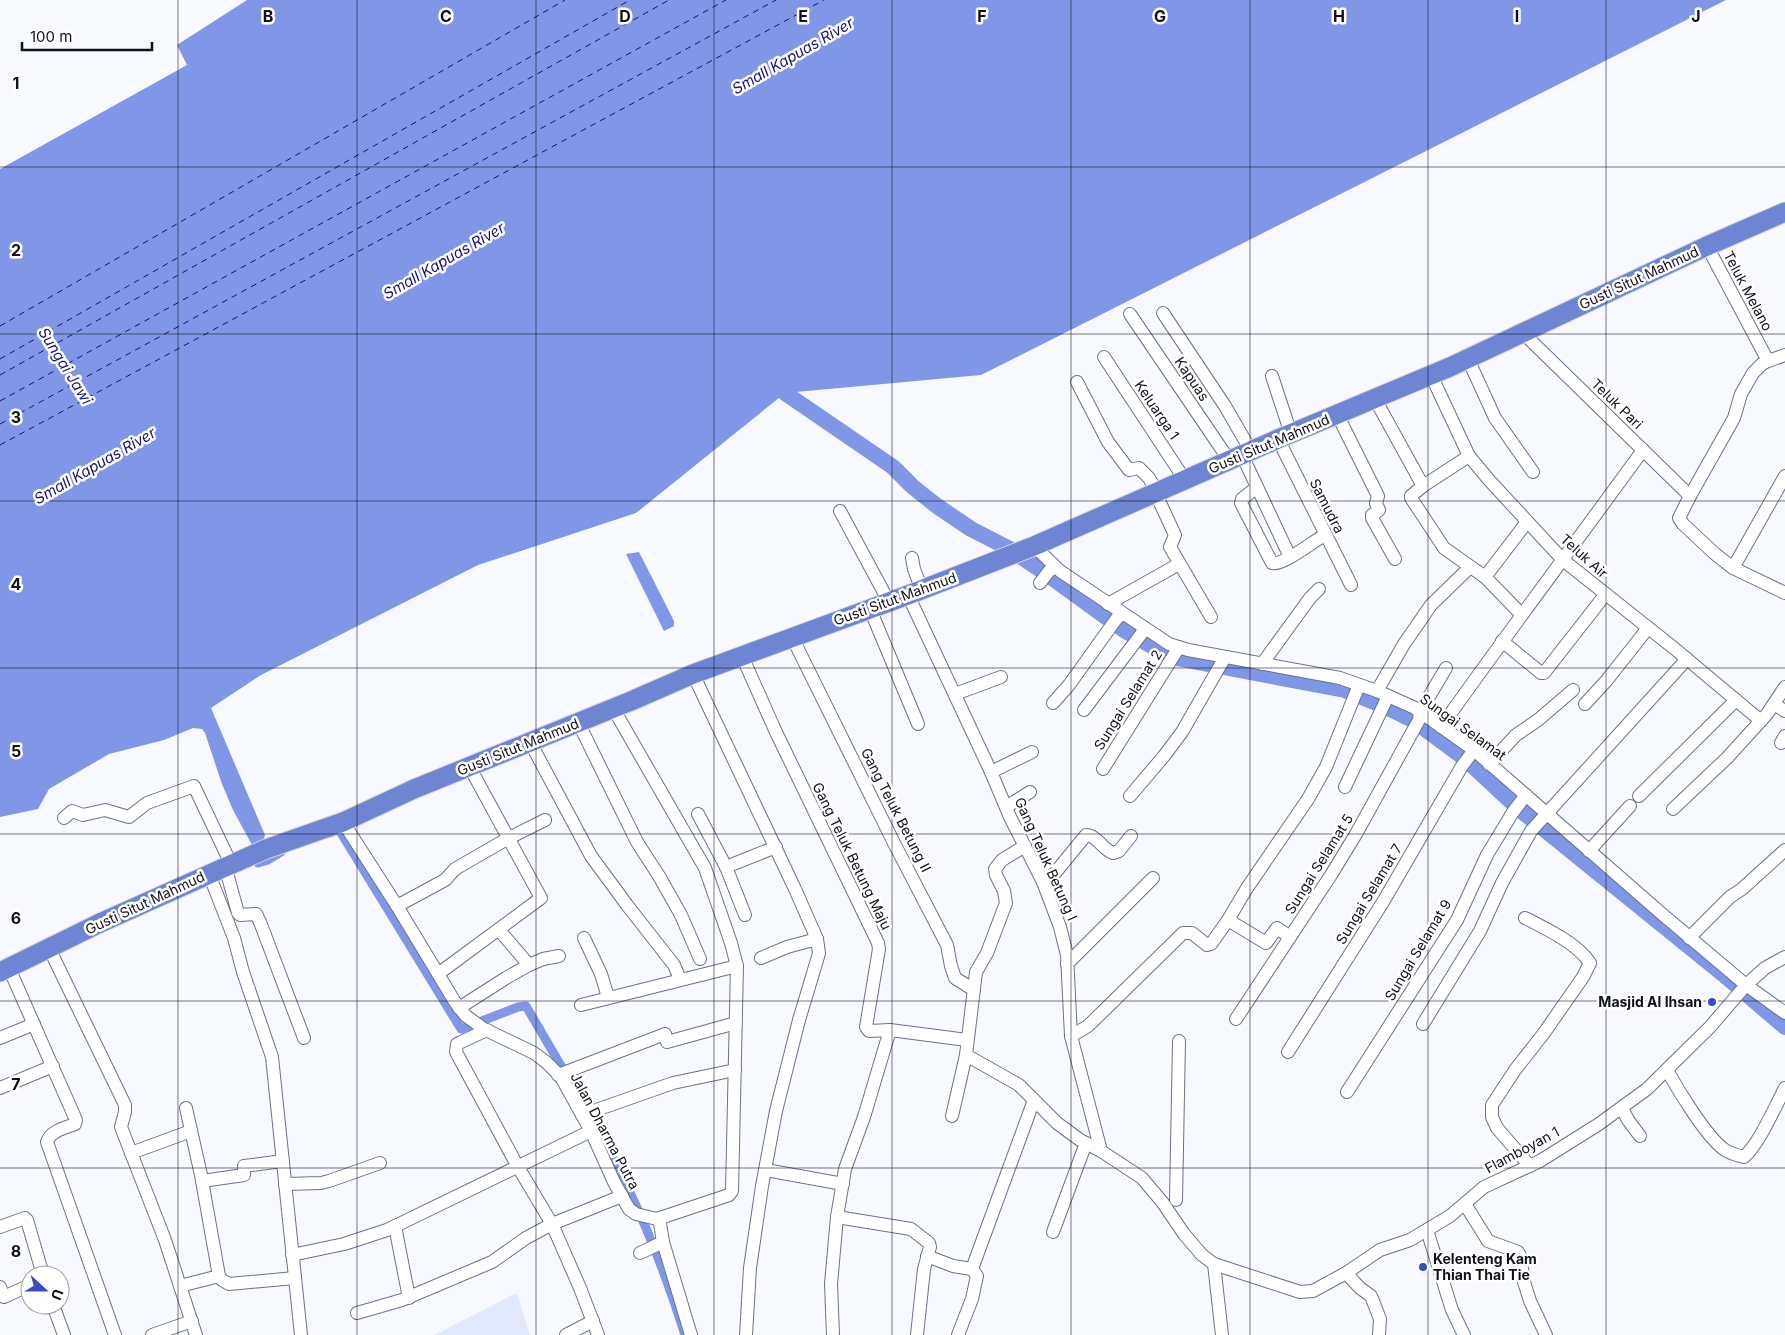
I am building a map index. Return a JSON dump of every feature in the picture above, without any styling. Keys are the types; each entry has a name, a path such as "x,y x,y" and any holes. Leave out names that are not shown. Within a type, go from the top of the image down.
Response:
{"highway":[{"name":"Gusti Situt Mahmud","path":"5,970 266,849 343,822 469,766 693,674 915,593 1030,548 1241,455 1468,359 1707,246 1785,212"}],"street":[{"name":"Teluk Melano","path":"1707,246 1768,361"},
{"path":"1163,313 1220,399 1241,455 1290,557"},
{"name":"Kapuas","path":"1130,314 1241,455"},
{"name":"Teluk Pari","path":"1523,333 1690,496"},
{"path":"1785,354 1762,364 1753,373 1741,394 1734,418 1679,518 1683,524 1732,568 1785,593"},
{"name":"Keluarga 1","path":"1104,357 1185,480"},
{"path":"1468,359 1496,418 1533,472"},
{"name":"Teluk Air","path":"1431,375 1469,456 1563,560 1687,659 1760,721"},
{"name":"Samudra","path":"1272,376 1284,437 1325,535 1351,585"},
{"path":"1077,382 1108,442 1129,470 1139,468 1149,478 1175,535 1170,545 1179,564 1211,617"},
{"path":"1375,399 1423,486"},
{"path":"1337,414 1378,496 1376,504 1379,510 1372,515 1372,518 1395,559"},
{"path":"1441,727 1502,640 1643,450"},
{"path":"1469,456 1423,486 1411,496 1411,501 1444,548 1485,577 1521,614"},
{"path":"1732,568 1785,476"},
{"path":"1257,487 1241,500 1272,564 1290,557 1325,535"},
{"path":"840,511 889,602"},
{"path":"1485,577 1527,522"},
{"name":"Sungai Selamat","path":"1030,548 1047,575 1108,604 1117,620 1162,640 1175,654 1221,664 1262,664 1340,678 1383,700 1415,708 1418,720 1441,727 1468,757 1489,764 1519,803 1544,817 1589,851 1746,986 1785,1013"},
{"name":"Gang Teluk Betung I","path":"912,558 915,593 955,694 1042,882 1060,927 1067,964 1072,1036 1101,1151"},
{"path":"1108,604 1179,564"},
{"path":"1345,787 1383,700 1404,644 1431,605 1470,567"},
{"path":"1262,664 1310,598 1320,589"},
{"path":"1502,640 1541,673 1544,673 1605,595"},
{"path":"870,609 918,724"},
{"path":"1053,703 1069,685 1117,620"},
{"path":"1585,704 1607,680 1648,628"},
{"path":"1084,710 1143,631"},
{"name":"Gang Teluk Betung II","path":"792,637 895,845 948,945 955,978 974,990"},
{"name":"Sungai Selamat 2","path":"1103,769 1175,654"},
{"name":"Gang Teluk Betung Maju","path":"742,656 779,739 878,943 879,949 866,1027 869,1031 890,1030"},
{"path":"1423,1024 1480,931 1505,876 1532,831 1687,659"},
{"path":"1130,796 1182,732 1221,664"},
{"name":"Sungai Selamat 5","path":"1236,1019 1356,834 1446,668"},
{"path":"693,674 776,847 817,939 819,953 799,1020 776,1111 750,1268 746,1335"},
{"path":"955,694 1001,677"},
{"path":"1673,809 1728,758 1760,721 1779,708 1785,687"},
{"path":"1072,1036 1088,1026 1183,933 1192,933 1209,945 1228,920 1247,888 1308,799 1326,768 1358,688"},
{"path":"1489,764 1516,735 1538,720 1572,690"},
{"path":"1639,796 1736,700"},
{"path":"613,708 706,868 737,966 731,1194 646,1216"},
{"path":"578,722 637,842 677,908 700,959"},
{"path":"530,742 591,856 674,965 680,980"},
{"path":"991,772 1032,752"},
{"name":"Sungai Selamat 7","path":"1288,1052 1383,902 1468,757"},
{"path":"438,974 541,898 469,766"},
{"path":"64,818 72,811 83,815 105,810 129,817 146,803 194,786 227,866 238,913 240,915 256,914 304,1038"},
{"path":"1006,806 1030,792"},
{"name":"Sungai Selamat 9","path":"1346,1092 1457,920 1487,855 1519,803"},
{"path":"1589,851 1630,806"},
{"path":"698,814 726,867 744,915"},
{"path":"398,906 445,880 455,869 507,838 545,820"},
{"name":"Jalan Dharma Putra","path":"343,822 398,906 463,1012 486,1029 534,1053 564,1072 582,1115 629,1209 661,1225 652,1247 691,1335"},
{"path":"1042,882 1055,874 1086,836 1094,837 1107,851 1113,854 1131,836"},
{"path":"952,1116 966,1055 976,972 988,954 1006,903 1004,891 995,869 1002,860 1025,846"},
{"path":"726,867 776,847"},
{"path":"1689,938 1730,898 1785,850"},
{"path":"227,866 234,938 243,972 272,1057 301,1335"},
{"path":"1067,964 1153,878"},
{"path":"1525,918 1581,952 1590,963 1586,973 1504,1086 1491,1111 1498,1128 1530,1166"},
{"path":"1228,920 1266,943 1277,928 1290,937"},
{"path":"498,930 529,965"},
{"path":"584,938 601,974 608,997"},
{"path":"761,958 817,939"},
{"path":"49,948 125,1105 126,1112 121,1126 165,1240 196,1335"},
{"path":"463,1012 529,965 543,959 559,956"},
{"name":"Flamboyan 1","path":"1214,1264 1300,1292 1313,1291 1346,1274 1380,1250 1410,1240 1465,1204 1484,1188 1530,1166 1592,1129 1622,1108 1647,1089 1710,1028 1733,1000 1765,968 1785,957"},
{"path":"581,1005 737,966"},
{"path":"5,970 34,1024 76,1120 75,1124 50,1135 47,1142 116,1335"},
{"path":"564,1072 665,1034 667,1042 736,1023"},
{"path":"0,1038 34,1024"},
{"path":"486,1029 457,1044 456,1052 518,1167 552,1224 598,1335"},
{"path":"833,1335 831,1284 837,1217 845,1169 864,1117 890,1030 968,1040"},
{"path":"1164,1203 1180,1201 1179,1041"},
{"path":"966,1055 1018,1085 1057,1123 1086,1144 1101,1151 1142,1178 1164,1203 1184,1234 1202,1255 1214,1264 1222,1335"},
{"path":"0,1088 53,1066"},
{"path":"582,1115 673,1083 735,1070"},
{"path":"1667,1070 1682,1096 1709,1134 1724,1150 1744,1157 1755,1142 1785,1088"},
{"path":"972,1269 1034,1100"},
{"path":"186,1108 222,1280 229,1284 295,1278"},
{"path":"1622,1108 1640,1136"},
{"path":"131,1153 191,1131"},
{"path":"292,1255 344,1244 395,1226 591,1132"},
{"path":"1053,1232 1086,1144"},
{"path":"202,1181 244,1175 244,1166 283,1161"},
{"path":"285,1184 330,1181 380,1163"},
{"path":"766,1170 843,1184"},
{"path":"357,1313 409,1298 492,1262 526,1238 552,1224 622,1196"},
{"path":"1465,1204 1488,1241 1518,1252 1530,1301 1546,1335"},
{"path":"837,1217 911,1229 930,1245 924,1269 917,1335"},
{"path":"0,1227 25,1218 28,1220 40,1265"},
{"path":"395,1226 409,1298"},
{"path":"1427,1230 1452,1310 1464,1335"},
{"path":"927,1256 953,1266 972,1269 977,1276 976,1286 958,1335"},
{"path":"1346,1274 1371,1296 1380,1319 1379,1335"},
{"path":"180,1286 220,1276"},
{"path":"0,1286 4,1297 20,1290"},
{"path":"57,1315 64,1335"},
{"path":"152,1335 192,1321"},
{"path":"566,1335 593,1321"}],"shaded area":[{"path":"517,1293 530,1335 434,1335"}],"water":[{"path":"247,0 1726,0 981,375 785,393 636,513 478,565 261,675 211,708 265,835 258,856 233,810 202,729 193,728 164,740 109,754 49,789 38,809 0,817 0,169 187,65 177,45"},
{"path":"639,552 674,621 674,626 664,631 626,554"}],"waterway":[{"path":"785,393 893,467 913,487 937,506 971,529 1008,548 1124,630 1171,657 1345,690 1413,720 1463,757 1519,809 1723,974 1785,1027"},
{"path":"331,833 336,830 341,833 461,1029 518,1007 526,1006 567,1076"},
{"path":"258,856 258,863 268,860 281,852"},
{"path":"586,1109 601,1135 642,1219 676,1306 685,1335"}],"ferry route":[{"path":"0,326 565,0"},
{"path":"0,359 630,0"},
{"path":"0,375 669,0"},
{"path":"0,401 726,0"},
{"path":"0,424 776,0"},
{"path":"0,445 824,0"}],"place":[{"name":"Masjid Al Ihsan","path":"1712,1002"},
{"name":"Kelenteng Kam Thian Thai Tie","path":"1423,1267"}],"water label":[{"name":"Small Kapuas River","path":"793,56"},
{"name":"Small Kapuas River","path":"444,261"},
{"name":"Sungai Jawi","path":"65,366"},
{"name":"Small Kapuas River","path":"95,466"}]}
